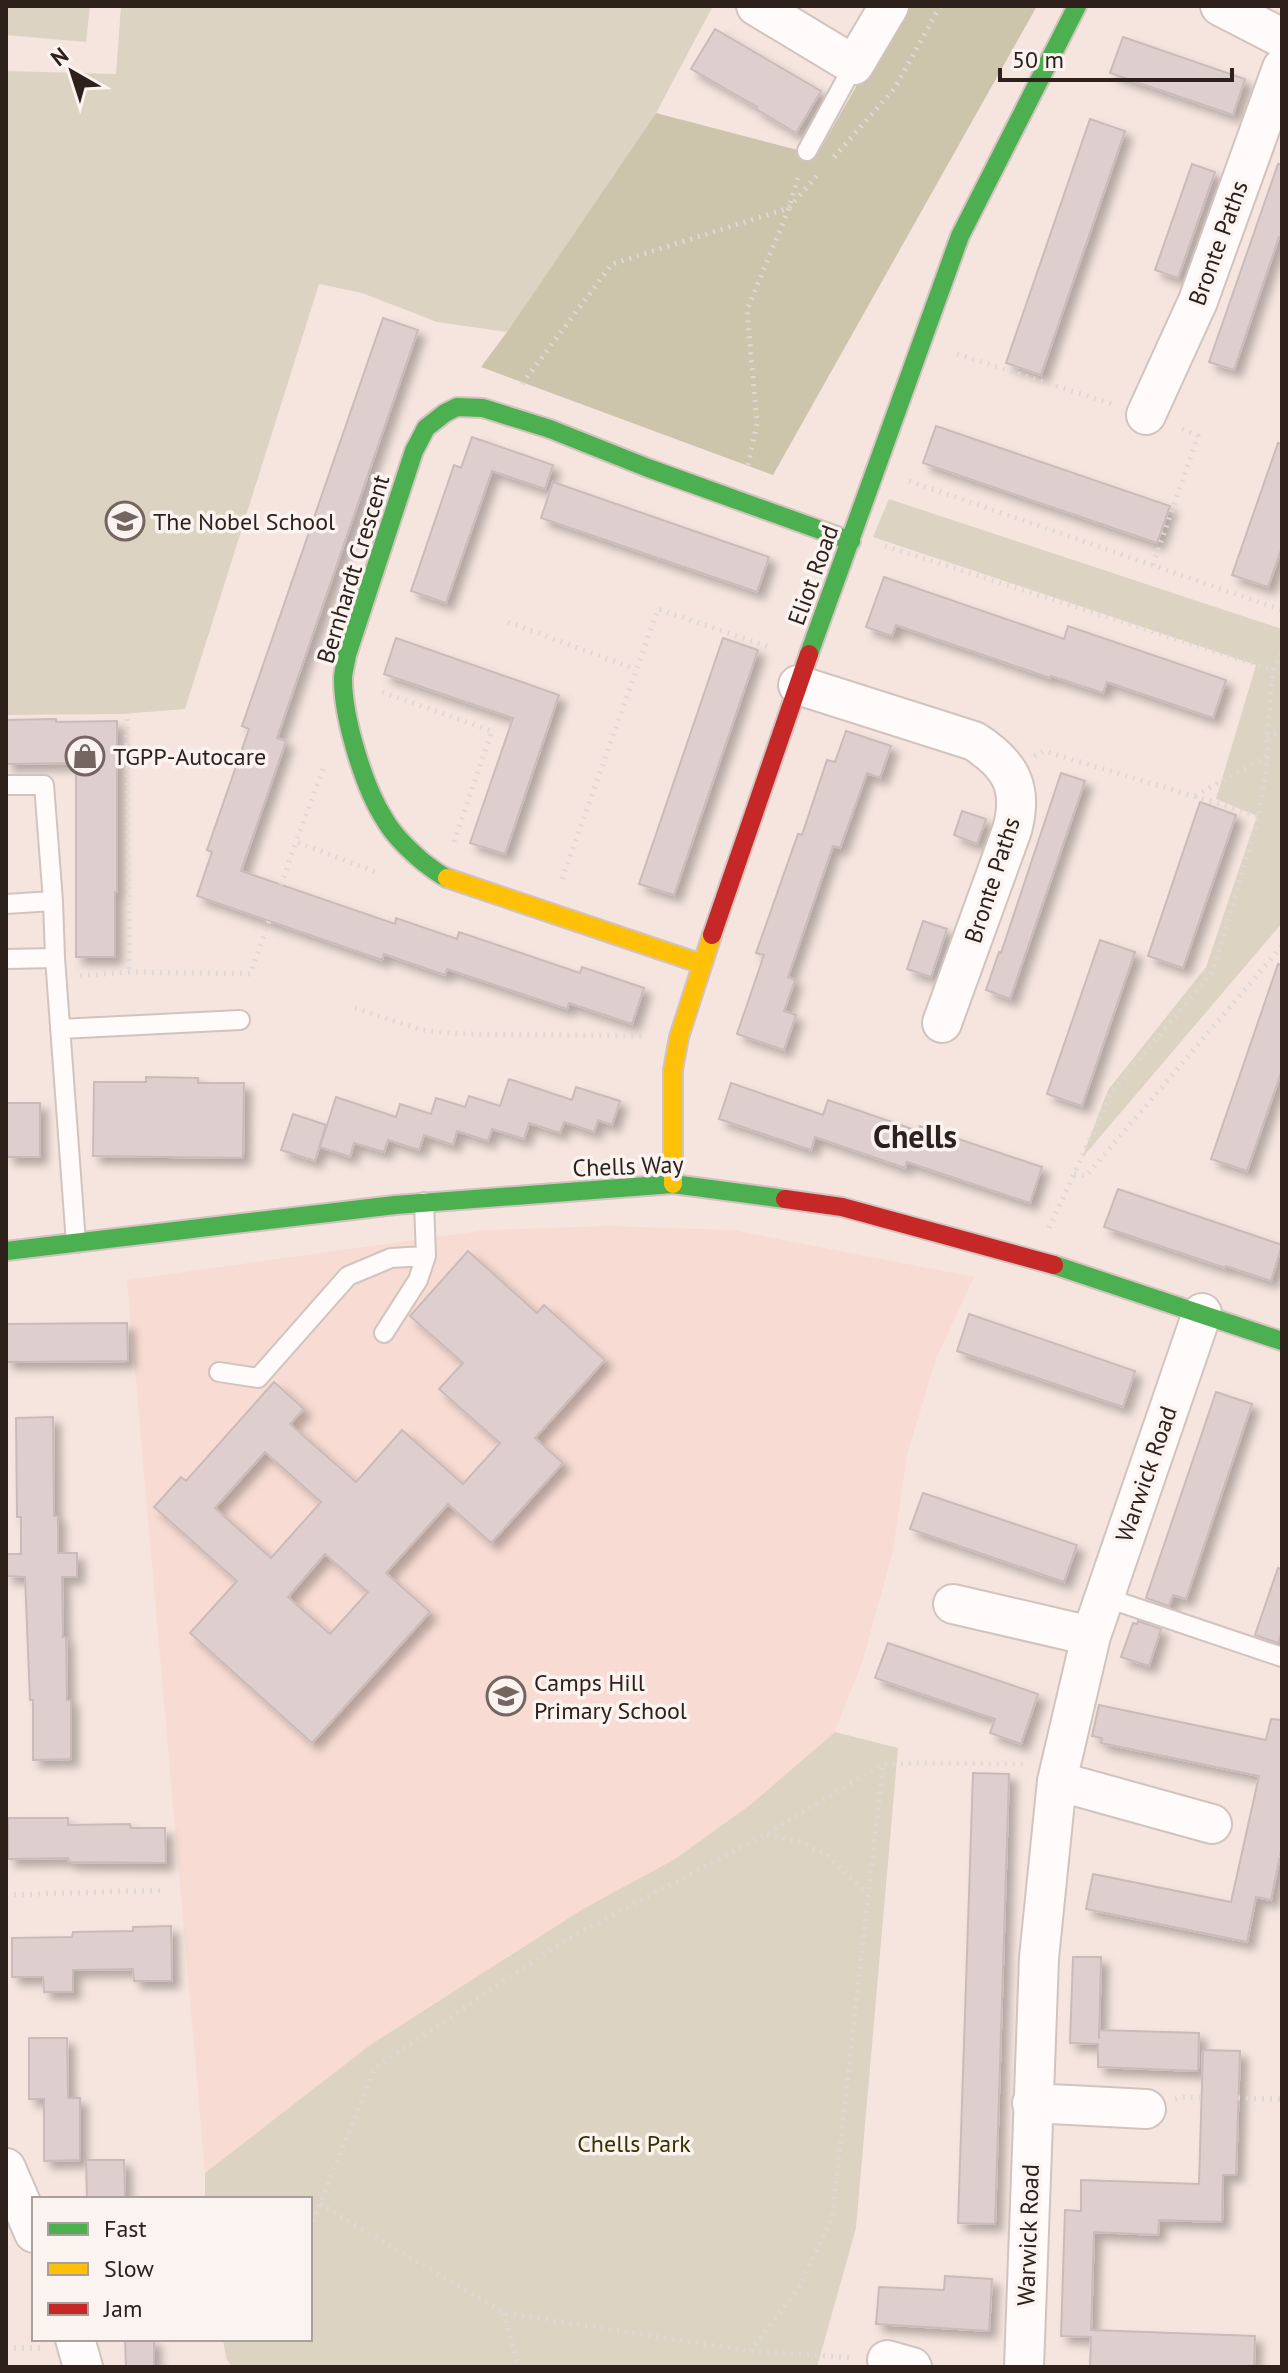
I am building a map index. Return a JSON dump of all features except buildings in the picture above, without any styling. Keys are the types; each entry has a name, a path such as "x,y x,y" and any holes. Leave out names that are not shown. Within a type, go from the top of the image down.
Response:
{"street":[{"path":"756,6 854,65 889,6"},
{"name":"Eliot Road","path":"673,1184 673,1070 679,1037 702,964 960,236 1077,6"},
{"path":"1220,6 1282,38"},
{"name":"Bronte Paths","path":"1146,415 1198,301 1282,68"},
{"name":"Bernhardt Crescent","path":"702,964 442,876 416,857 383,819 370,793 350,721 343,679 347,655 420,437 435,419 457,407 483,408 550,429 740,501 852,538"},
{"path":"803,672 974,741 998,758 1008,770"},
{"name":"Bronte Paths","path":"942,1023 1016,815 1015,785 1008,770"},
{"name":"Chells Way","path":"6,1251 424,1202 673,1184 842,1207 1067,1269 1282,1341"},
{"name":"Warwick Road","path":"1024,2367 1039,1958 1059,1773 1091,1636 1202,1313"},
{"path":"953,1604 1091,1636"},
{"path":"1059,1773 1212,1824"},
{"path":"1032,2103 1146,2109"},
{"path":"6,2168 32,2228"},
{"path":"76,2341 83,2367"}],"lane":[{"path":"807,151 854,65"},
{"path":"6,785 44,785 76,1243"},
{"path":"6,904 53,901"},
{"path":"6,959 55,958"},
{"path":"60,1029 240,1020"},
{"path":"384,1333 418,1280 426,1256 424,1202"},
{"path":"219,1372 258,1378 348,1276 391,1258 426,1256"},
{"path":"1104,1597 1282,1657"}],"path":[{"path":"500,414 612,264 789,208 895,88 940,6"},
{"path":"740,501 757,423 747,310 789,208 807,151"},
{"path":"921,343 1146,415 1198,436 1153,565"},
{"path":"877,470 1282,610"},
{"path":"852,538 1273,670"},
{"path":"551,911 658,609 803,672"},
{"path":"508,622 635,669"},
{"path":"1049,1230 1112,1092 1213,971 1259,816 1268,756 1273,670 1282,653"},
{"path":"343,679 492,731 442,876"},
{"path":"127,719 129,972"},
{"path":"1267,737 1282,730"},
{"path":"1008,770 1044,751 1259,816"},
{"path":"1193,797 1268,756"},
{"path":"281,885 296,842"},
{"path":"57,978 129,972 250,974 269,921"},
{"path":"1074,1174 1086,1176 1282,946"},
{"path":"355,1008 422,1030 460,1034 679,1037"},
{"path":"312,2224 375,2068 562,1942 766,1834 883,1764 915,1763 1059,1773"},
{"path":"750,2351 798,2289 832,2218 883,1764"},
{"path":"766,1834 802,1842 828,1856 868,1895"},
{"path":"6,1895 163,1890"},
{"path":"1238,2098 1282,2099"},
{"path":"320,2204 504,2313 750,2351 899,2363"},
{"path":"504,2313 519,2367"}],"shaded area":[{"path":"902,6 1037,6 773,475 481,367 656,113 817,155"},
{"name":"Camps Hill Primary School","path":"609,1226 733,1230 974,1277 936,1359 907,1455 893,1551 863,1660 835,1732 750,1805 675,1859 583,1909 370,2045 205,2173 127,1280 486,1230"}],"green space":[{"path":"6,6 90,6 86,42 6,35"},
{"name":"The Nobel School","path":"121,6 713,6 656,113 507,332 437,322 362,293 319,284 185,709 122,714 6,715 6,71 116,74"},
{"path":"889,499 1282,629 1282,923 1082,1158 1108,1090 1206,967 1257,816 1216,799 1256,665 873,537"},
{"name":"Chells Park","path":"835,1732 898,1748 856,2228 817,2367 232,2367 226,2358 223,2341 312,2341 312,2197 205,2197 205,2173 370,2045 583,1909 675,1859 750,1805"}],"traffic: fast":[{"path":"809,654 960,236 1077,6"},
{"path":"447,878 402,842 377,806 362,772 351,732 343,679 347,655 414,451 426,428 457,407 483,408 550,429 851,541"},
{"path":"6,1251 395,1205 673,1184 785,1199"},
{"path":"1054,1265 1282,1341"}],"traffic: slow":[{"path":"447,878 702,964"},
{"path":"673,1184 673,1070 679,1037 712,935"}],"traffic: jam":[{"path":"712,935 809,654"},
{"path":"785,1199 842,1207 1054,1265"}],"place":[{"name":"The Nobel School","path":"125,521"},
{"name":"TGPP-Autocare","path":"85,756"},
{"name":"Camps Hill Primary School","path":"506,1696"}],"district":[{"name":"Chells","path":"915,1136"}]}
